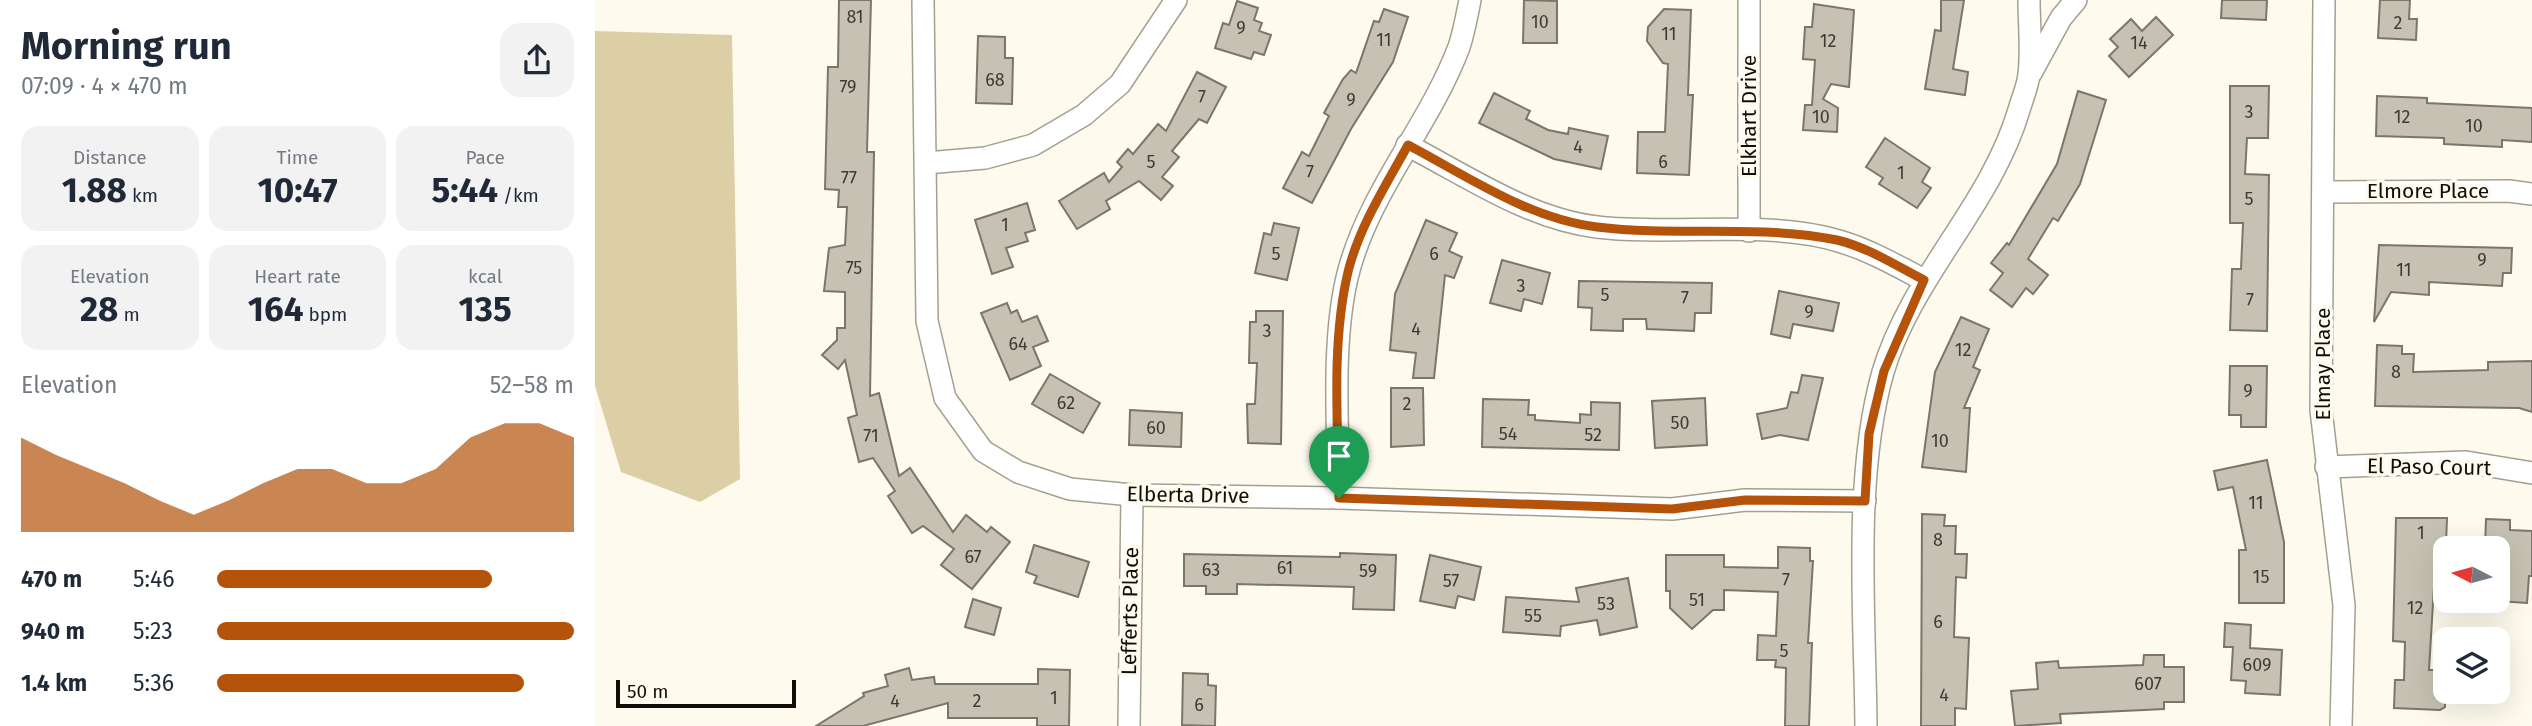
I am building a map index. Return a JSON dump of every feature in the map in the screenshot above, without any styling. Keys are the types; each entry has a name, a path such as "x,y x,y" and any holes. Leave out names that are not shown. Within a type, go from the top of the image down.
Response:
{"street":[{"name":"Elberta Drive","path":"923,0 927,321 945,398 983,451 1019,472 1070,489 1132,495 1339,498 1672,509 1745,500 1865,501"},
{"path":"926,163 985,158 1033,145 1084,116 1120,84 1149,45 1176,0"},
{"path":"1339,498 1340,332 1349,271 1369,217 1439,90 1459,45 1470,0"},
{"name":"Elkhart Drive","path":"1749,0 1749,231"},
{"path":"2029,0 2029,75"},
{"path":"1866,726 1865,501 1869,434 1884,371 1924,280 1976,206 2000,163 2029,75 2061,18 2076,0"},
{"name":"Elmay Place","path":"2324,0 2325,192 2321,410 2344,606 2341,726"},
{"path":"1408,145 1534,211 1595,227 1749,231 1839,241 1881,257 1924,280"},
{"name":"Elmore Place","path":"2325,192 2509,191 2532,194"},
{"name":"El Paso Court","path":"2326,467 2466,463 2532,473"},
{"name":"Lefferts Place","path":"1129,726 1132,495"}],"shaded area":[{"path":"595,31 732,35 740,479 700,502 621,472 595,386"}],"building":[{"path":"839,0 871,0 867,152 874,152 870,396 879,393 899,476 910,468 953,532 966,515 987,532 991,527 1010,542 972,589 941,565 954,549 923,526 912,533 888,496 895,491 873,458 859,462 848,418 857,415 845,360 838,369 822,355 837,340 837,328 845,328 845,292 824,291 829,248 845,245 847,207 838,207 839,190 825,189 828,67 838,67"},
{"path":"1524,0 1557,1 1557,43 1523,43"},
{"path":"1941,0 1964,0 1953,69 1968,72 1965,95 1925,89 1935,30 1941,31"},
{"path":"2222,0 2267,0 2266,20 2221,18"},
{"path":"2380,0 2410,0 2409,19 2417,19 2416,40 2378,38"},
{"path":"1237,1 1258,8 1254,20 1262,23 1259,31 1271,35 1264,55 1254,52 1251,59 1215,48 1223,23 1229,25"},
{"path":"1814,4 1854,10 1849,87 1831,84 1823,99 1838,108 1837,132 1803,130 1805,105 1812,105 1815,60 1803,59 1805,27 1812,27"},
{"path":"1384,9 1408,17 1393,62 1351,129 1312,203 1283,188 1302,152 1309,156 1329,116 1324,113 1343,79 1351,70 1356,73 1374,21 1379,22"},
{"path":"1664,9 1691,10 1688,95 1693,95 1689,175 1637,173 1638,132 1665,132 1668,64 1663,63 1647,41 1648,27"},
{"path":"2156,17 2173,35 2129,77 2109,56 2118,47 2110,39 2131,19 2142,31"},
{"path":"978,36 1005,37 1005,58 1013,58 1012,104 976,103"},
{"path":"1197,72 1226,87 1207,123 1199,119 1172,151 1179,157 1162,177 1173,186 1161,200 1139,181 1106,201 1110,209 1077,229 1059,201 1104,173 1109,182 1122,167 1117,162 1128,149 1133,154 1158,124 1166,131"},
{"path":"2230,86 2269,86 2268,138 2247,138 2245,174 2269,175 2267,331 2230,330 2232,269 2241,269 2243,223 2230,223"},
{"path":"2078,91 2106,100 2080,184 2058,221 2053,218 2028,259 2048,275 2033,294 2026,288 2012,307 1990,290 2003,273 1991,263 2007,243 2009,245 2057,164"},
{"path":"1494,93 1530,111 1526,119 1548,130 1568,134 1569,128 1608,136 1601,169 1554,159 1479,123"},
{"path":"2377,96 2427,98 2427,103 2532,108 2532,142 2502,140 2502,147 2444,144 2444,138 2376,136"},
{"path":"1885,138 1930,168 1922,182 1931,188 1917,208 1879,184 1883,178 1866,167"},
{"path":"1027,203 1035,230 1025,233 1028,241 1006,248 1013,267 992,274 975,220"},
{"path":"1426,220 1457,233 1449,251 1462,257 1454,278 1445,275 1434,378 1413,378 1416,353 1390,350 1395,294"},
{"path":"1274,223 1299,228 1287,280 1255,273 1264,233 1271,235"},
{"path":"2379,245 2512,248 2511,273 2503,273 2502,286 2429,282 2429,295 2391,292 2374,322"},
{"path":"1502,260 1550,273 1542,304 1524,299 1521,311 1490,303"},
{"path":"1579,281 1712,283 1711,313 1695,313 1694,331 1647,329 1646,319 1623,319 1623,331 1591,330 1592,308 1578,307"},
{"path":"1779,291 1839,303 1833,331 1793,324 1790,338 1771,334"},
{"path":"1007,303 1011,313 1017,310 1022,322 1037,316 1048,341 1033,347 1041,366 1010,380 981,313"},
{"path":"1256,311 1283,311 1281,444 1248,443 1247,404 1255,404 1257,363 1249,363 1250,322 1256,322"},
{"path":"1961,317 1989,329 1973,367 1980,370 1964,408 1970,408 1966,472 1922,467 1935,372"},
{"path":"2377,345 2402,346 2402,354 2414,354 2413,372 2488,370 2488,362 2532,361 2532,412 2519,408 2375,406"},
{"path":"2230,366 2267,366 2266,427 2241,427 2241,415 2229,415"},
{"path":"1050,374 1100,403 1083,433 1032,404"},
{"path":"1802,375 1823,378 1808,440 1780,435 1762,439 1757,414 1787,408 1791,392 1798,393"},
{"path":"1391,388 1423,388 1424,445 1391,447"},
{"path":"1705,398 1707,445 1655,448 1652,401"},
{"path":"1483,399 1529,400 1528,415 1535,415 1535,420 1580,423 1580,414 1591,415 1591,402 1620,403 1619,450 1482,447"},
{"path":"1130,410 1182,413 1181,447 1129,445"},
{"path":"2267,460 2284,542 2284,603 2239,603 2239,550 2246,550 2233,487 2218,490 2214,471"},
{"path":"1922,514 1945,515 1944,526 1956,526 1955,554 1967,554 1966,578 1956,577 1954,637 1969,638 1966,709 1955,708 1955,726 1921,726"},
{"path":"2396,518 2447,518 2446,536 2433,536 2429,670 2433,670 2433,704 2445,704 2445,707 2440,710 2394,708 2395,680 2404,680 2405,642 2393,641"},
{"path":"2486,519 2510,520 2510,530 2532,531 2532,576 2529,576 2527,603 2510,602 2510,536 2485,536"},
{"path":"1034,545 1089,562 1078,597 1034,583 1037,576 1026,572"},
{"path":"1778,547 1810,548 1810,561 1813,561 1808,643 1812,643 1809,726 1785,726 1786,668 1775,667 1776,660 1757,660 1758,635 1776,636 1778,592 1724,590 1724,610 1713,610 1692,629 1670,608 1670,591 1666,591 1666,555 1724,555 1724,567 1778,568"},
{"path":"1340,553 1396,555 1394,610 1353,609 1354,587 1237,584 1237,594 1206,594 1206,586 1184,586 1184,554 1340,557"},
{"path":"1430,555 1481,567 1474,600 1458,596 1455,608 1420,601"},
{"path":"1628,578 1637,627 1600,635 1597,620 1561,626 1560,636 1503,632 1506,597 1579,602 1576,588"},
{"path":"973,599 1001,608 994,635 965,627"},
{"path":"2225,623 2251,625 2250,648 2282,650 2280,695 2245,693 2246,681 2231,680 2233,647 2224,647"},
{"path":"2144,655 2164,655 2164,667 2184,667 2184,702 2164,702 2164,709 2060,714 2061,723 2015,726 2011,691 2038,689 2036,663 2058,661 2059,668 2143,665"},
{"path":"909,668 912,680 934,677 935,684 1038,684 1038,669 1070,670 1069,726 1037,726 1037,718 948,718 948,703 863,726 816,726 864,696 863,693 888,686 885,675"},
{"path":"1183,673 1208,674 1208,685 1216,686 1215,726 1182,725"}],"route":[{"path":"1408,145 1534,211 1595,227 1660,231 1749,231 1839,241 1881,257 1924,280 1904,320 1884,371 1869,434 1865,501 1745,500 1672,509 1339,498 1340,332 1349,271 1369,217 1408,145"}]}
